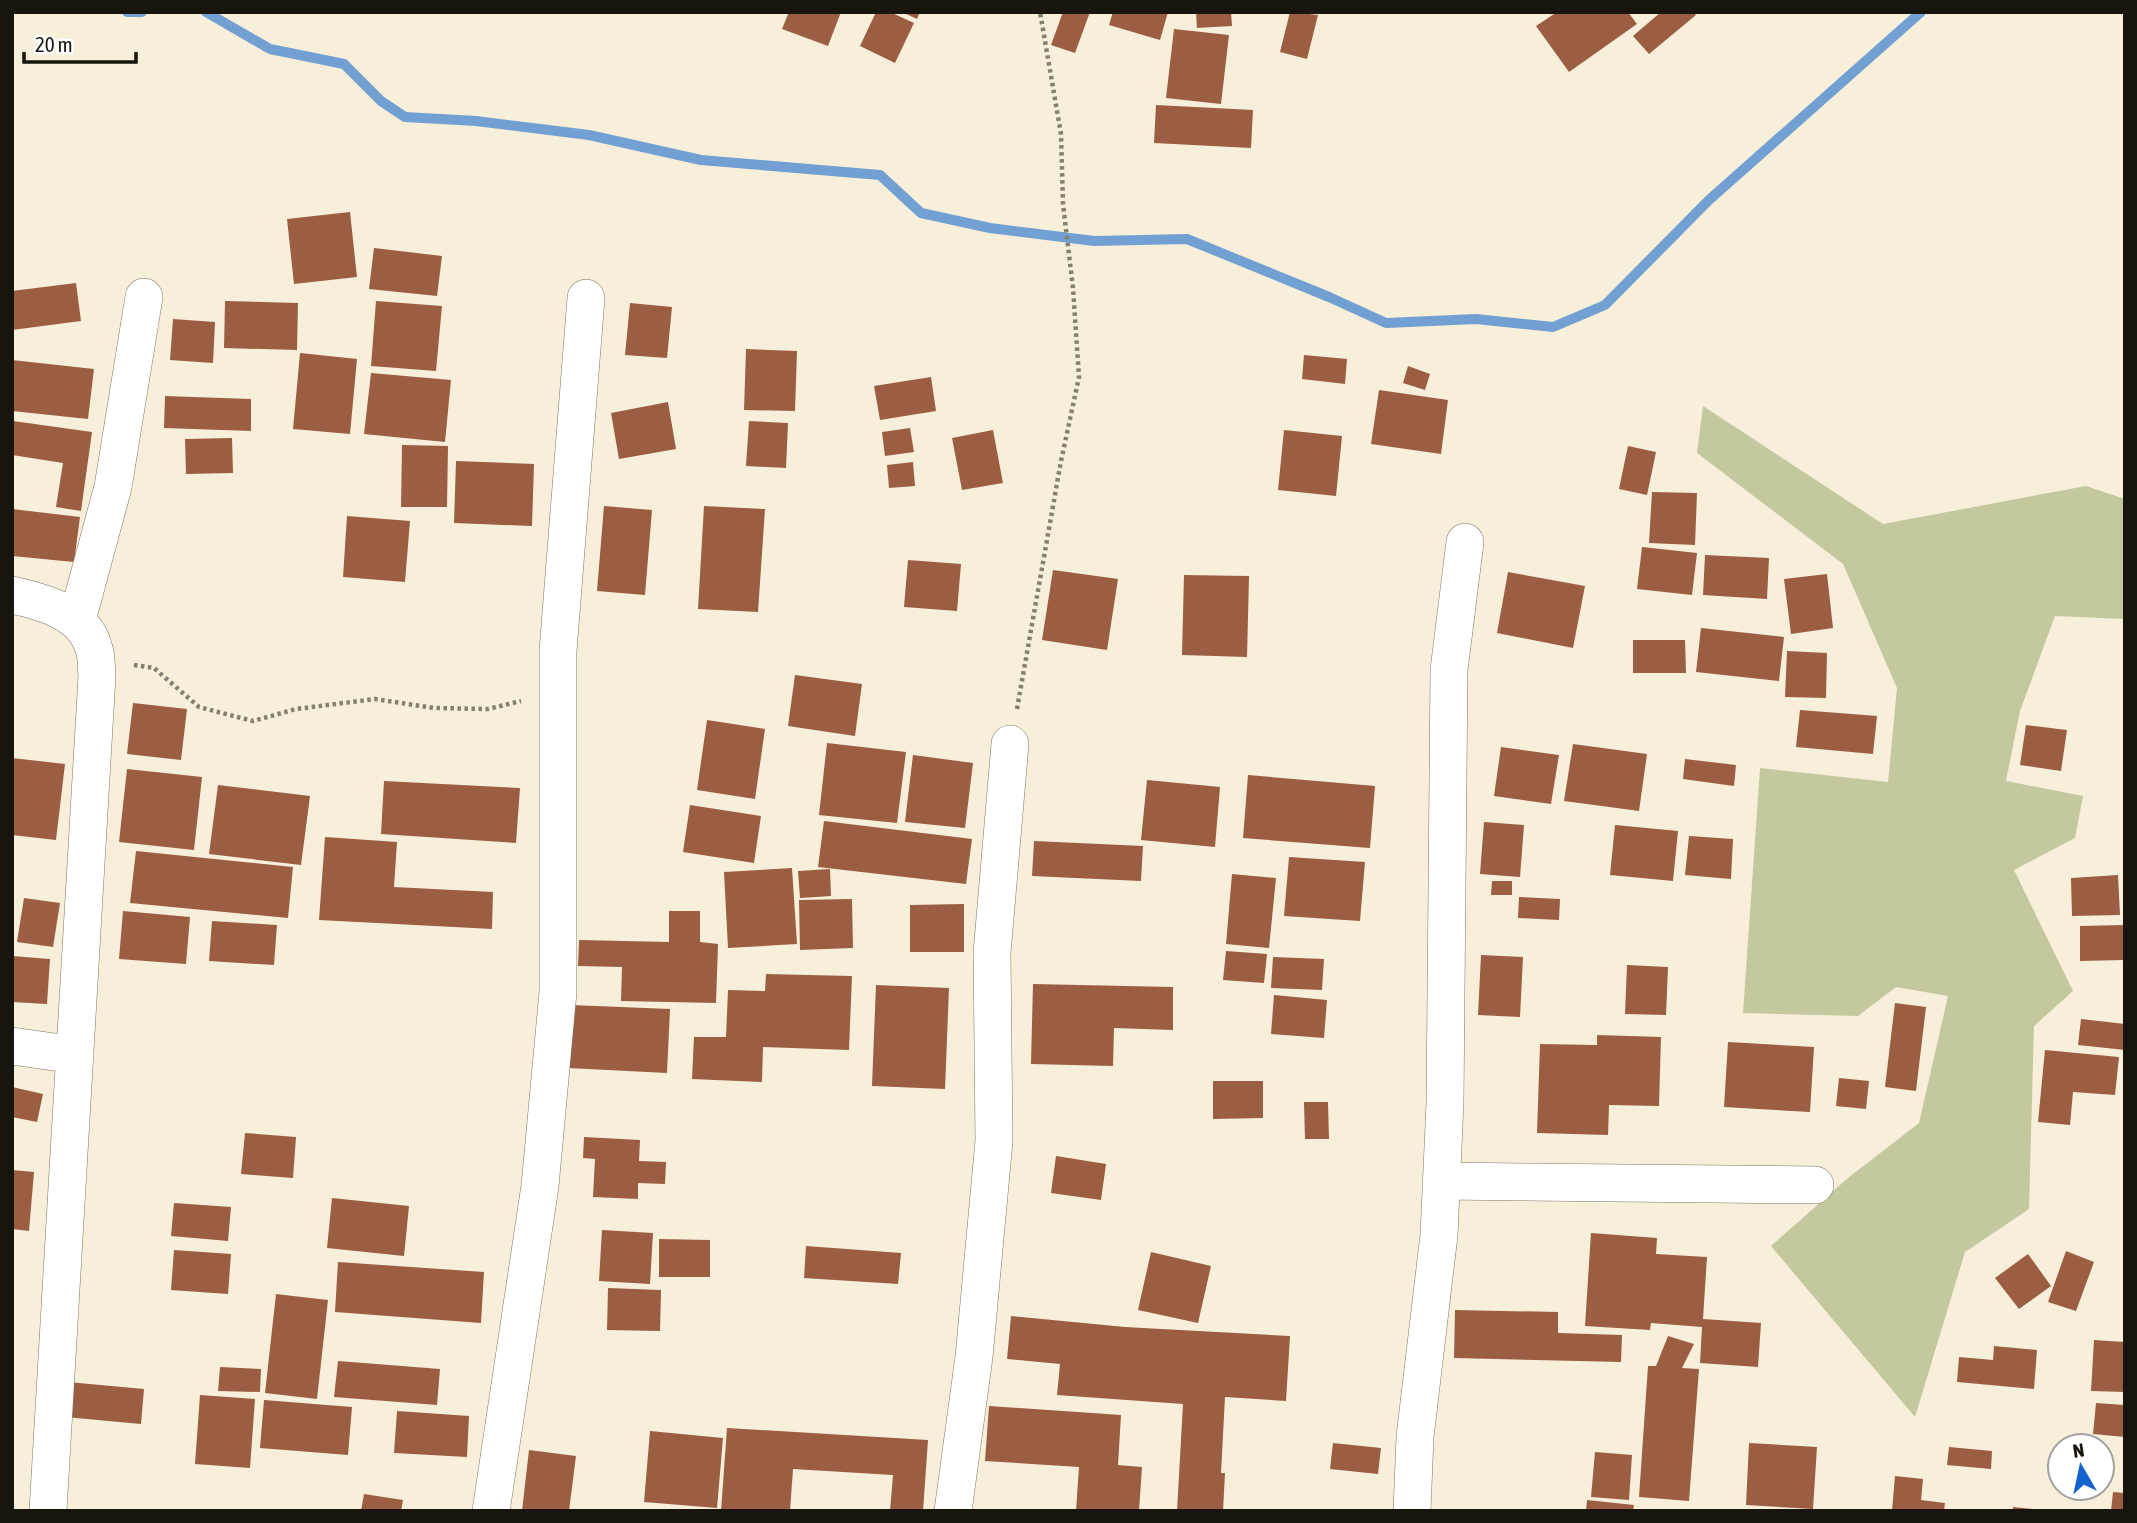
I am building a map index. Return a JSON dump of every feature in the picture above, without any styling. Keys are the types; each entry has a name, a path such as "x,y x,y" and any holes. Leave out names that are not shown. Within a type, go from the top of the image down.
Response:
{"street":[{"path":"77,620 113,486 144,297"},
{"path":"491,1511 540,1186 558,992 558,651 586,298"},
{"path":"1412,1511 1415,1437 1439,1235 1448,921 1449,670 1465,542"},
{"path":"12,595 41,601 77,620 94,647 97,676 48,1511"},
{"path":"953,1511 974,1357 994,1141 992,953 1010,744"},
{"path":"12,1046 75,1055"},
{"path":"1441,1181 1815,1185"}],"path":[{"path":"1010,744 1061,461 1079,377 1073,288 1063,204 1061,134 1040,12"},
{"path":"96,659 154,668 199,707 253,721 296,709 375,699 434,708 488,709 558,691"}],"green space":[{"path":"1703,406 1883,524 2086,486 2125,499 2125,619 2055,616 2020,711 2006,781 2083,796 2075,838 2014,870 2073,991 2034,1026 2029,1209 1965,1252 1915,1417 1771,1246 1848,1178 1919,1123 1948,996 1896,987 1858,1016 1743,1013 1760,768 1888,782 1897,688 1843,564 1697,453"}],"building":[{"path":"789,12 841,12 828,46 782,29"},
{"path":"876,12 890,12 914,23 895,63 860,46"},
{"path":"902,12 920,12 917,19"},
{"path":"1063,12 1090,12 1075,53 1051,45"},
{"path":"1113,12 1168,12 1160,40 1109,25"},
{"path":"1196,12 1231,12 1232,26 1197,28"},
{"path":"1290,12 1318,15 1307,59 1280,52"},
{"path":"1557,12 1628,12 1637,24 1569,72 1536,26"},
{"path":"1661,12 1693,12 1696,15 1649,54 1633,36"},
{"path":"1174,29 1229,35 1221,104 1166,98"},
{"path":"1156,105 1253,110 1251,148 1154,143"},
{"path":"350,212 357,277 294,284 287,219"},
{"path":"374,248 442,256 437,296 369,289"},
{"path":"76,283 81,321 12,330 12,291"},
{"path":"225,301 298,303 297,350 224,348"},
{"path":"376,301 442,306 436,371 371,366"},
{"path":"630,303 672,307 667,358 625,355"},
{"path":"173,319 215,322 213,363 170,360"},
{"path":"746,349 797,351 795,411 744,410"},
{"path":"300,353 357,359 350,434 293,429"},
{"path":"1304,355 1347,359 1345,384 1302,379"},
{"path":"12,360 94,369 88,419 12,411"},
{"path":"1408,366 1430,374 1425,390 1403,383"},
{"path":"371,373 451,380 445,442 364,434"},
{"path":"931,377 936,411 880,420 874,386"},
{"path":"1379,390 1448,400 1441,454 1371,444"},
{"path":"165,396 251,399 251,431 164,428"},
{"path":"668,402 676,449 619,459 611,413"},
{"path":"13,421 92,432 81,511 56,507 63,463 12,455"},
{"path":"749,421 788,423 786,468 746,466"},
{"path":"910,428 914,452 885,456 882,432"},
{"path":"993,430 1003,483 962,490 952,438"},
{"path":"1284,430 1342,436 1336,496 1278,490"},
{"path":"232,438 233,473 186,474 185,439"},
{"path":"402,445 448,446 447,507 401,507"},
{"path":"1628,446 1656,452 1647,495 1619,489"},
{"path":"456,461 534,464 532,526 454,523"},
{"path":"913,462 915,486 889,488 887,465"},
{"path":"1652,492 1697,493 1695,545 1649,543"},
{"path":"604,506 652,510 645,595 597,591"},
{"path":"704,506 765,509 758,612 698,609"},
{"path":"12,509 80,517 74,562 12,556"},
{"path":"347,516 410,521 405,582 343,577"},
{"path":"1642,547 1697,553 1692,595 1637,589"},
{"path":"1705,555 1769,558 1767,599 1703,595"},
{"path":"908,560 961,564 957,611 904,607"},
{"path":"1053,570 1118,579 1107,650 1042,640"},
{"path":"1508,572 1585,586 1573,648 1497,633"},
{"path":"1827,574 1833,628 1791,634 1784,579"},
{"path":"1184,575 1249,576 1247,657 1182,655"},
{"path":"1701,628 1784,637 1779,681 1696,672"},
{"path":"1633,640 1685,640 1686,673 1633,673"},
{"path":"1787,651 1827,653 1826,698 1785,697"},
{"path":"795,675 862,684 855,736 788,726"},
{"path":"133,703 187,709 181,760 127,754"},
{"path":"1800,710 1877,716 1873,754 1796,747"},
{"path":"707,720 765,729 755,799 697,790"},
{"path":"2026,725 2067,730 2061,771 2020,765"},
{"path":"827,743 906,752 897,823 819,815"},
{"path":"1573,744 1647,754 1639,811 1564,801"},
{"path":"1501,747 1559,755 1551,804 1494,796"},
{"path":"913,755 973,763 965,828 905,822"},
{"path":"12,758 65,764 56,840 12,835"},
{"path":"1685,759 1736,765 1734,786 1683,779"},
{"path":"127,769 202,777 194,850 119,842"},
{"path":"1248,775 1375,786 1370,848 1243,838"},
{"path":"1147,780 1220,787 1215,847 1141,840"},
{"path":"384,781 520,788 516,843 381,834"},
{"path":"218,785 310,796 301,865 209,854"},
{"path":"690,805 761,816 754,863 683,852"},
{"path":"824,821 972,839 966,884 818,867"},
{"path":"1484,822 1524,825 1520,877 1480,874"},
{"path":"1615,825 1678,831 1673,881 1610,875"},
{"path":"1689,836 1733,839 1731,879 1685,875"},
{"path":"325,837 397,842 394,887 493,892 492,929 319,920"},
{"path":"1034,841 1143,846 1141,881 1032,876"},
{"path":"136,851 293,867 288,918 130,903"},
{"path":"1289,857 1365,862 1360,921 1284,916"},
{"path":"792,868 797,944 728,948 724,872"},
{"path":"830,869 831,896 800,898 798,871"},
{"path":"1232,874 1276,878 1269,948 1226,944"},
{"path":"2118,875 2120,915 2072,916 2071,878"},
{"path":"1492,881 1512,881 1512,895 1491,895"},
{"path":"1519,897 1560,899 1559,920 1518,918"},
{"path":"24,898 60,903 53,947 17,942"},
{"path":"852,899 853,948 800,950 799,900"},
{"path":"964,904 964,952 910,952 910,905"},
{"path":"123,911 190,917 186,964 119,959"},
{"path":"669,911 700,911 700,942 718,944 716,1003 621,1001 622,967 578,966 579,940 669,942"},
{"path":"212,921 277,925 274,965 209,961"},
{"path":"2123,925 2124,960 2080,961 2080,926"},
{"path":"1226,951 1267,954 1264,983 1223,980"},
{"path":"1481,955 1523,957 1520,1017 1478,1015"},
{"path":"12,956 50,959 47,1004 12,1002"},
{"path":"1273,957 1324,959 1322,990 1271,988"},
{"path":"1627,965 1668,967 1666,1015 1625,1014"},
{"path":"766,974 852,976 849,1050 763,1047 762,1082 692,1079 694,1037 726,1037 728,990 765,991"},
{"path":"1033,984 1173,987 1173,1030 1114,1028 1113,1066 1031,1064"},
{"path":"876,985 949,988 945,1089 872,1086"},
{"path":"1274,995 1327,1000 1324,1038 1271,1034"},
{"path":"1895,1003 1926,1007 1916,1091 1885,1087"},
{"path":"571,1005 670,1009 667,1073 568,1068"},
{"path":"2081,1019 2125,1024 2125,1050 2078,1045"},
{"path":"1597,1035 1661,1037 1659,1106 1609,1105 1608,1135 1537,1133 1540,1044 1597,1045"},
{"path":"1728,1042 1814,1047 1810,1112 1724,1107"},
{"path":"2045,1050 2119,1057 2115,1095 2073,1092 2070,1125 2038,1122"},
{"path":"1839,1078 1869,1081 1866,1109 1836,1106"},
{"path":"1213,1081 1263,1081 1263,1118 1213,1119"},
{"path":"12,1087 43,1094 37,1122 12,1117"},
{"path":"1304,1102 1328,1102 1329,1139 1305,1139"},
{"path":"245,1133 296,1137 293,1178 241,1174"},
{"path":"584,1137 640,1140 639,1161 666,1162 665,1184 638,1183 638,1199 593,1197 595,1159 583,1158"},
{"path":"1056,1156 1106,1164 1101,1200 1051,1193"},
{"path":"12,1170 34,1172 29,1231 12,1229"},
{"path":"332,1198 409,1206 404,1256 327,1248"},
{"path":"174,1203 231,1207 228,1241 171,1236"},
{"path":"602,1230 653,1233 650,1284 599,1281"},
{"path":"1591,1233 1657,1238 1656,1254 1707,1257 1703,1319 1761,1323 1758,1367 1700,1363 1702,1327 1651,1323 1650,1330 1585,1326"},
{"path":"659,1239 710,1240 710,1277 659,1277"},
{"path":"806,1246 901,1253 898,1284 804,1278"},
{"path":"174,1250 231,1254 228,1294 171,1290"},
{"path":"2066,1251 2094,1262 2076,1311 2048,1302"},
{"path":"1151,1252 1211,1266 1198,1323 1138,1310"},
{"path":"2028,1254 2051,1286 2019,1309 1995,1278"},
{"path":"338,1262 484,1272 481,1323 335,1312"},
{"path":"608,1288 661,1290 660,1331 607,1330"},
{"path":"276,1294 328,1300 317,1399 265,1393"},
{"path":"1455,1310 1558,1312 1558,1333 1622,1335 1621,1362 1454,1358"},
{"path":"1011,1316 1125,1327 1290,1336 1286,1401 1225,1397 1221,1473 1225,1473 1223,1511 1177,1511 1183,1404 1057,1395 1060,1364 1007,1359"},
{"path":"1668,1336 1694,1344 1682,1368 1699,1369 1689,1501 1639,1497 1648,1366 1656,1366"},
{"path":"2094,1340 2125,1342 2125,1392 2091,1391"},
{"path":"1994,1346 2037,1350 2034,1389 1957,1382 1959,1357 1993,1360"},
{"path":"338,1361 440,1369 437,1405 334,1397"},
{"path":"220,1367 261,1369 260,1392 218,1391"},
{"path":"68,1382 144,1389 141,1424 65,1417"},
{"path":"200,1395 255,1399 250,1468 195,1464"},
{"path":"264,1400 352,1407 348,1455 260,1448"},
{"path":"2096,1403 2125,1405 2125,1437 2116,1436 2116,1432 2093,1432"},
{"path":"989,1406 1121,1415 1118,1465 1142,1467 1139,1511 1076,1511 1079,1467 985,1461"},
{"path":"397,1411 469,1416 467,1457 394,1453"},
{"path":"727,1428 928,1440 923,1511 890,1511 893,1475 793,1469 790,1511 721,1511"},
{"path":"650,1431 723,1438 717,1508 644,1502"},
{"path":"1333,1443 1381,1448 1378,1474 1330,1469"},
{"path":"1749,1443 1817,1447 1813,1509 1746,1505"},
{"path":"1949,1447 1992,1451 1991,1469 1947,1465"},
{"path":"529,1450 576,1456 569,1511 522,1511"},
{"path":"1595,1452 1632,1455 1629,1500 1591,1497"},
{"path":"1895,1476 1923,1479 1921,1500 1945,1503 1944,1511 1892,1511"},
{"path":"2116,1492 2125,1493 2125,1511 2111,1511 2112,1502 2116,1502"},
{"path":"364,1494 403,1500 401,1511 361,1511"},
{"path":"1587,1500 1634,1505 1633,1511 1586,1511"},
{"path":"2013,1507 2033,1509 2033,1511 2013,1511"}],"waterway":[{"path":"127,12 142,12"},
{"path":"206,12 270,49 344,64 381,101 405,117 476,121 589,135 701,160 880,175 921,213 990,228 1094,241 1187,239 1386,323 1476,319 1553,327 1605,305 1709,200 1921,12"}]}
